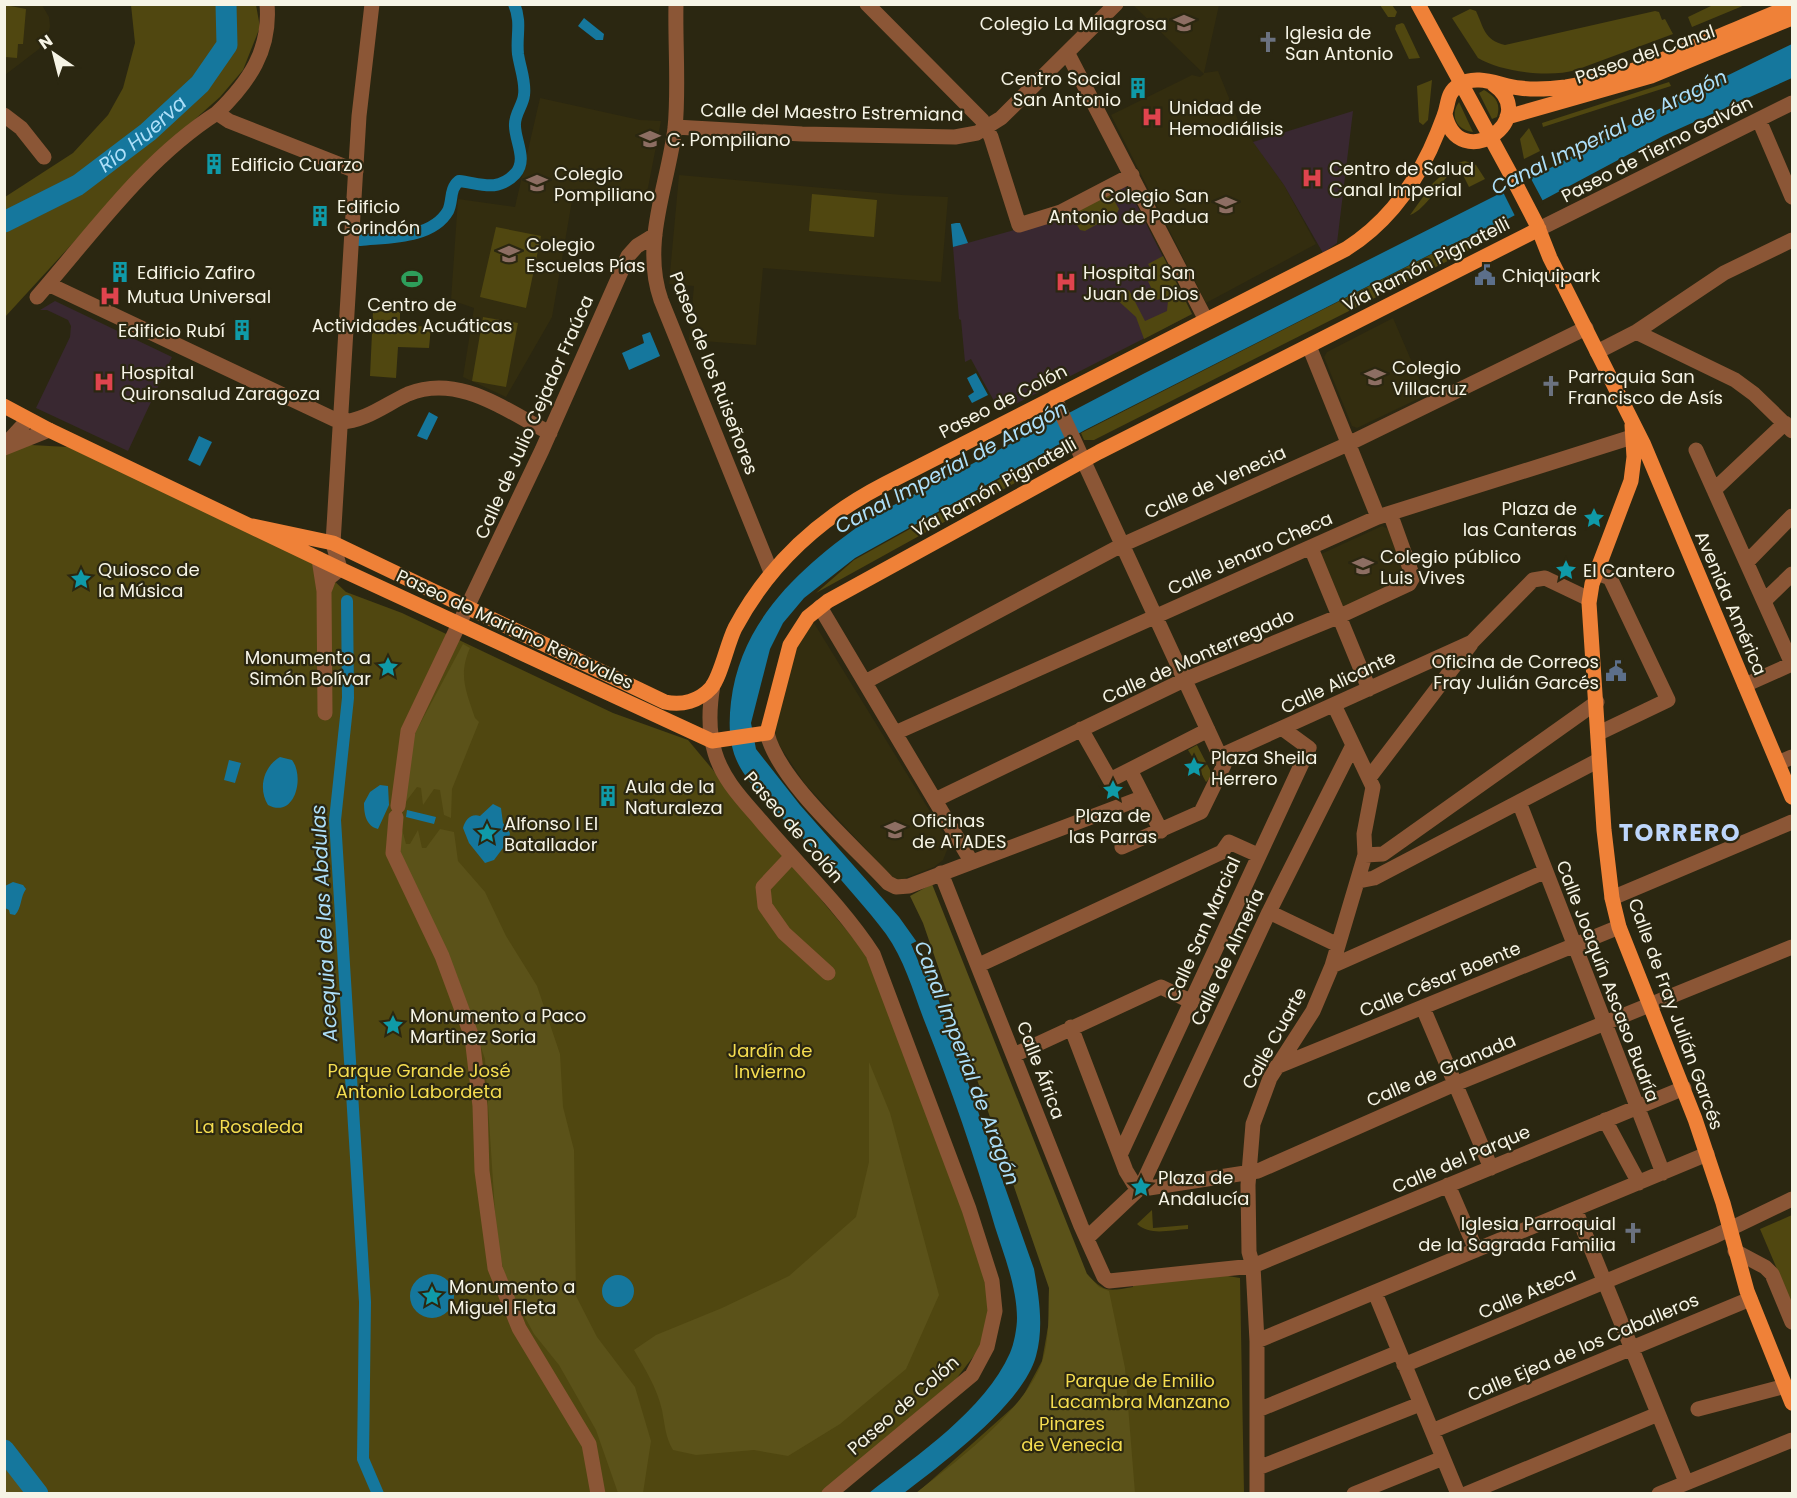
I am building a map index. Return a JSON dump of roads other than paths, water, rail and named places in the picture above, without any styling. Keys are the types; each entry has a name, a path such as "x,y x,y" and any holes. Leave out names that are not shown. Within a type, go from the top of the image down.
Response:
{"main road":[{"name":"Avenida América","path":"1418,4 1492,138 1535,222 1632,431 1664,493 1745,685 1785,760 1792,797"},
{"name":"Paseo del Canal","path":"1462,83 1480,79 1493,84 1540,89 1589,82 1654,61 1792,6"},
{"name":"Paseo del Canal","path":"1507,117 1651,76 1792,18"},
{"name":"Paseo de Colón","path":"713,685 735,628 771,572 803,539 863,495 1057,403 1206,320 1346,249 1371,231 1398,202 1414,179 1445,114 1450,93 1462,83"},
{"path":"1445,114 1448,124 1460,137 1475,142 1492,138 1503,127 1507,117 1505,98 1493,84"},
{"name":"Vía Ramón Pignatelli","path":"762,734 790,645 804,622 820,606 1083,454 1309,346 1535,222"},
{"name":"Paseo de Mariano Renovales","path":"4,406 24,419 340,569 717,740"},
{"name":"Paseo de Mariano Renovales","path":"4,415 24,419"},
{"path":"1597,573 1628,490 1634,458 1632,431"},
{"path":"1628,490 1640,482 1649,480 1664,493"},
{"name":"Paseo de Mariano Renovales","path":"253,526 333,543 469,606 665,702 680,704 693,701 713,685"},
{"name":"Calle de Fray Julián Garcés","path":"1597,573 1589,599 1599,760 1612,898 1619,927 1684,1088 1707,1154 1750,1299 1792,1403"},
{"path":"717,740 762,734"}],"street":[{"path":"37,297 141,178 191,132 217,113 245,82 260,59 267,35 267,4"},
{"path":"324,591 329,578 340,569 333,543 359,116 372,4"},
{"name":"Paseo de los Ruiseñores","path":"676,4 675,127 655,236 654,276 661,300 771,572"},
{"path":"867,4 977,113 987,128 1019,225 1061,212 1132,176"},
{"name":"Calle del Maestro Estremiana","path":"675,127 802,134 955,137 987,128 1001,118 1116,4"},
{"path":"1068,54 1206,320"},
{"name":"Paseo de Tierno Galván","path":"1535,222 1792,103"},
{"path":"217,113 228,121 356,171"},
{"path":"4,115 21,128 44,156"},
{"path":"1759,120 1792,196"},
{"name":"Calle de Julio Cejador Fraúca","path":"597,1490 589,1444 519,1328 495,1268 482,1172 480,1106 472,1037 442,956 417,908 393,853 408,731 461,625 550,433 628,256 637,246 655,236"},
{"path":"1597,352 1636,332 1725,273 1792,240"},
{"path":"48,284 340,422 358,420 410,393 424,389 450,388 477,395 550,433"},
{"name":"Calle de Venecia","path":"865,682 1122,545 1347,444 1586,328"},
{"path":"1636,332 1735,380 1754,394 1789,427 1714,490"},
{"path":"1309,346 1347,444 1384,515"},
{"path":"1057,403 1083,454 1122,545 1224,767 1203,810 1122,847"},
{"path":"4,447 24,419"},
{"path":"4,447 49,430"},
{"name":"Calle Jenaro Checa","path":"895,733 1384,515 1632,431"},
{"path":"1696,450 1792,664 1745,685"},
{"name":"Calle de Monterregado","path":"935,800 1184,680 1340,616 1412,582 1384,515"},
{"path":"1747,562 1792,516"},
{"path":"1311,548 1369,689"},
{"path":"319,559 324,591 325,713"},
{"path":"1597,573 1610,578 1668,700 1599,733"},
{"path":"1764,601 1792,574"},
{"name":"Calle Alicante","path":"1220,756 1472,642 1536,578 1545,578 1589,599"},
{"path":"820,606 971,861"},
{"path":"1334,705 1370,778 1472,642"},
{"name":"Paseo de Colón","path":"713,685 709,717 717,740 715,753 727,779 791,857 854,926 873,954 969,1209 995,1295 992,1329 987,1347 972,1375 829,1494"},
{"path":"1365,855 1383,854 1597,702"},
{"path":"1081,729 1110,780 1208,730"},
{"name":"Calle San Marcial","path":"1120,1155 1309,748 1283,729"},
{"path":"762,734 799,787 892,886 902,888 1143,797"},
{"name":"Calle de Almería","path":"1141,1187 1269,912 1353,745"},
{"path":"1359,880 1374,878 1599,760"},
{"path":"1130,770 1161,831"},
{"name":"Calle Cuarte","path":"1257,1494 1257,1341 1253,1266 1249,1252 1253,1124 1276,1066 1313,1011 1332,966 1365,855 1364,834 1372,787 1370,778"},
{"name":"Calle Joaquín Ascaso Budría","path":"1519,802 1544,872 1663,1173"},
{"path":"1612,898 1792,822"},
{"path":"979,965 1222,852 1229,842 1258,855"},
{"path":"791,857 763,887 765,906 784,933 828,973"},
{"path":"1332,966 1544,872"},
{"name":"Calle África","path":"941,873 1086,1238 1107,1281"},
{"path":"1269,912 1338,945"},
{"name":"Calle César Boente","path":"1276,1066 1619,927"},
{"name":"Calle de Granada","path":"1141,1187 1250,1173 1455,1084 1792,947"},
{"path":"1014,1055 1161,987 1192,1002"},
{"path":"1423,1008 1491,1168"},
{"path":"1071,1027 1129,1177 1141,1187 1086,1238"},
{"name":"Calle del Parque","path":"1107,1281 1253,1266 1684,1088"},
{"path":"1605,1120 1640,1183"},
{"path":"1257,1341 1707,1154"},
{"path":"1448,1185 1476,1250"},
{"name":"Calle Ateca","path":"1258,1410 1605,1282 1715,1236 1792,1199"},
{"path":"1575,1209 1686,1482"},
{"path":"1734,1251 1765,1267 1772,1274 1792,1322"},
{"path":"1375,1293 1458,1494"},
{"name":"Calle Ejea de los Caballeros","path":"1432,1431 1750,1299"},
{"path":"1698,1409 1786,1386"},
{"path":"1258,1468 1420,1404"},
{"path":"1466,1494 1658,1414"},
{"path":"1659,1494 1792,1440"},
{"path":"1354,1494 1443,1458"}],"water":[{"path":"584,18 604,34 603,40 596,40 578,26"},
{"name":"Canal Imperial de Aragón","path":"1792,44 1792,78 1663,136 1502,222 1437,251 1085,430 855,558 804,598 783,623 770,649 751,723 756,749 800,805 899,917 919,945 1034,1269 1039,1301 1040,1334 1036,1356 1028,1374 999,1413 904,1493 869,1493 948,1430 984,1394 999,1374 1014,1341 1017,1318 1015,1295 971,1149 944,1071 898,954 886,934 854,895 753,786 736,758 730,731 731,702 737,671 748,643 763,617 802,572 824,552 873,516 1143,374 1552,167 1653,112"},
{"path":"960,223 968,243 953,247 951,224"},
{"path":"650,332 660,356 629,370 622,353 644,343 642,335"},
{"path":"976,373 988,395 972,403 968,396 974,392 967,378"},
{"path":"429,412 438,417 427,440 417,436"},
{"path":"199,436 212,442 200,466 188,460"},
{"path":"280,757 292,760 298,776 295,794 291,801 277,808 268,805 263,785 266,772"},
{"path":"229,760 241,763 235,783 224,780"},
{"path":"380,785 388,786 389,805 378,829 368,822 364,803 370,792"},
{"path":"493,804 501,808 503,823 510,833 509,840 494,860 485,863 469,843 463,828 469,818 474,815 480,816"},
{"path":"407,810 436,817 434,824 406,817"},
{"path":"13,882 23,885 26,889 15,915 10,914 5,908 5,886"},
{"path":"432,1274 448,1280 454,1296 448,1312 432,1318 416,1312 410,1296 416,1280"},
{"path":"618,1275 629,1280 634,1291 629,1302 618,1307 607,1302 602,1291 607,1280"}],"waterway":[{"name":"Río Huerva","path":"4,222 78,185 148,132 200,84 227,45 226,4"},
{"name":"Acequia de las Abdulas","path":"360,240 420,232 441,220 448,211 452,191 459,181 495,185 508,180 519,169 521,157 515,122 523,99 524,80 518,54 518,17 514,4"},
{"name":"Acequia de las Abdulas","path":"347,601 348,698 335,820 365,1302 363,1459 378,1494"},
{"name":"Río Huerva","path":"4,1450 38,1494"}],"place":[{"name":"Colegio La Milagrosa","path":"1184,23"},
{"name":"Iglesia de San Antonio","path":"1268,42"},
{"name":"Centro Social San Antonio","path":"1138,88"},
{"name":"Unidad de Hemodiálisis","path":"1152,117"},
{"name":"C. Pompiliano","path":"650,139"},
{"name":"Edificio Cuarzo","path":"214,164"},
{"name":"Centro de Salud Canal Imperial","path":"1312,178"},
{"name":"Colegio Pompiliano","path":"537,183"},
{"name":"Colegio San Antonio de Padua","path":"1226,205"},
{"name":"Edificio Corindón","path":"320,216"},
{"name":"Colegio Escuelas Pías","path":"509,254"},
{"name":"Edificio Zafiro","path":"120,272"},
{"name":"Chiquipark","path":"1485,275"},
{"name":"Centro de Actividades Acuáticas","path":"412,279"},
{"name":"Hospital San Juan de Dios","path":"1066,282"},
{"name":"Mutua Universal","path":"110,296"},
{"name":"Edificio Rubí","path":"242,330"},
{"name":"Colegio Villacruz","path":"1375,377"},
{"name":"Hospital Quironsalud Zaragoza","path":"104,382"},
{"name":"Parroquia San Francisco de Asís","path":"1551,386"},
{"name":"Plaza de las Canteras","path":"1594,518"},
{"name":"Colegio público Luis Vives","path":"1363,566"},
{"name":"El Cantero","path":"1566,570"},
{"name":"Quiosco de la Música","path":"81,579"},
{"name":"Monumento a Simón Bolívar","path":"388,667"},
{"name":"Oficina de Correos Fray Julián Garcés","path":"1616,671"},
{"name":"Plaza Sheila Herrero","path":"1194,767"},
{"name":"Plaza de las Parras","path":"1113,790"},
{"name":"Aula de la Naturaleza","path":"608,796"},
{"name":"Oficinas de ATADES","path":"895,830"},
{"name":"Alfonso I El Batallador","path":"487,833"},
{"name":"Monumento a Paco Martinez Soria","path":"393,1025"},
{"name":"Plaza de Andalucía","path":"1141,1187"},
{"name":"Iglesia Parroquial de la Sagrada Familia","path":"1633,1233"},
{"name":"Monumento a Miguel Fleta","path":"432,1296"}],"district":[{"name":"TORRERO","path":"1680,832"}],"park label":[{"name":"Jardín de Invierno","path":"770,1060"},
{"name":"Parque Grande José Antonio Labordeta","path":"419,1080"},
{"name":"La Rosaleda","path":"249,1126"},
{"name":"Parque de Emilio Lacambra Manzano","path":"1140,1390"},
{"name":"Pinares de Venecia","path":"1072,1433"}]}
